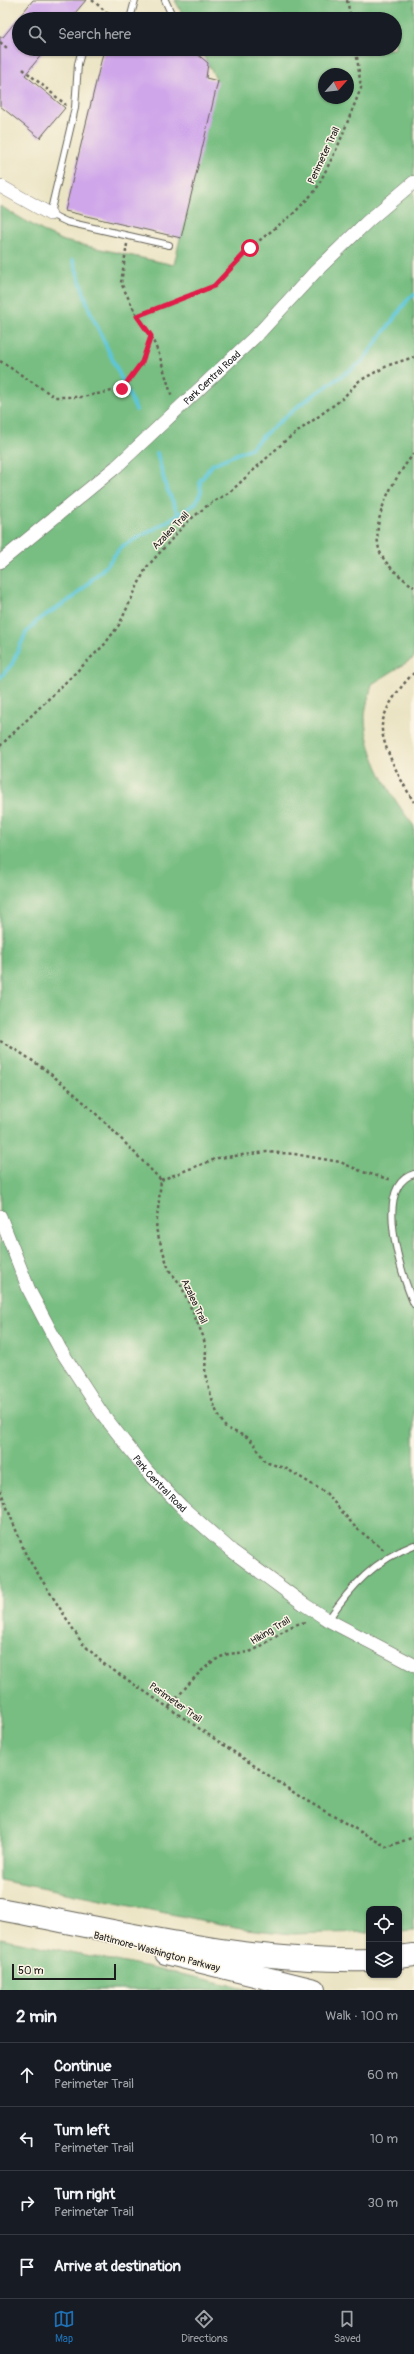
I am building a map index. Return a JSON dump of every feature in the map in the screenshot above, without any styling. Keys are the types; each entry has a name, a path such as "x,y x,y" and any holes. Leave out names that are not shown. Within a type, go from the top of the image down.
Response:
{"highway":[{"path":"0,1909 195,1946 284,1959 366,1960"},
{"name":"Baltimore-Washington Parkway","path":"0,1909 194,1961 314,1990"},
{"path":"402,1957 414,1955"}],"street":[{"name":"Park Central Road","path":"0,562 116,467 259,333 315,272 368,221 414,182"},
{"path":"0,186 50,214"},
{"name":"Park Central Road","path":"0,1216 29,1290 60,1349 101,1412 147,1471 182,1507 232,1551 328,1620 414,1665"}],"lane":[{"path":"132,12 135,0"},
{"path":"165,0 170,12"},
{"path":"80,56 78,64 75,108 50,214 68,222 169,245"},
{"path":"414,1174 400,1182 392,1200 395,1235 404,1276 414,1304"},
{"path":"328,1620 358,1581 391,1556 414,1545"}],"path":[{"path":"92,0 106,12"},
{"path":"347,0 350,12"},
{"path":"0,42 7,48"},
{"name":"Perimeter Trail","path":"137,316 214,286 250,248 294,213 316,190 338,146 361,88 357,56"},
{"path":"24,69 68,106 66,110"},
{"path":"128,236 122,283 137,316 151,336 159,354 178,410"},
{"path":"0,361 55,397 82,397 122,389 142,362 151,336"},
{"name":"Azalea Trail","path":"0,746 104,645 119,624 146,568 186,523 208,505 230,492 285,441 342,399 359,381 389,365 414,357"},
{"path":"414,453 395,478 378,522 379,549 394,572 414,587"},
{"path":"414,673 405,680 392,700 382,726 390,759 414,802"},
{"path":"0,1041 53,1074 87,1104 161,1180 218,1158 267,1152 294,1154 340,1162 363,1172 400,1182"},
{"name":"Azalea Trail","path":"161,1180 156,1229 170,1270 181,1285 203,1336 206,1349 206,1381 217,1413 230,1431 247,1437 254,1443 265,1462 287,1469 326,1493 356,1528 391,1556"},
{"name":"Perimeter Trail","path":"0,1490 26,1555 82,1643 104,1664 169,1706 302,1798 387,1847 414,1837"},
{"name":"Hiking Trail","path":"169,1706 204,1669 224,1655 255,1650 279,1632 295,1624 328,1620"}],"green space":[{"path":"175,0 414,0 414,658 372,684 365,717 366,731 381,775 397,803 414,826 414,1931 402,1932 402,1906 366,1906 366,1932 291,1934 246,1929 0,1880 0,206 48,234 64,241 174,265 216,79 204,56 402,56 402,12 181,12"},
{"path":"0,1938 205,1979 249,1990 0,1990"}],"building":[{"path":"33,0 86,0 76,12 23,12"},
{"path":"12,26 12,56 40,56 25,75 65,108 40,138 0,106 0,37 3,37"},
{"path":"102,56 200,56 208,63 206,78 218,81 181,238 65,211"}],"waterway":[{"path":"73,260 90,311 136,410"},
{"path":"0,678 12,664 26,633 38,620 74,597 108,564 121,547 160,526 195,504 201,492 200,481 213,464 251,448 265,434 302,403 362,362 409,298 414,295"},
{"path":"157,453 166,487 179,515"}],"route":[{"path":"122,389 142,362 151,336 137,316 214,286 250,248"}]}
